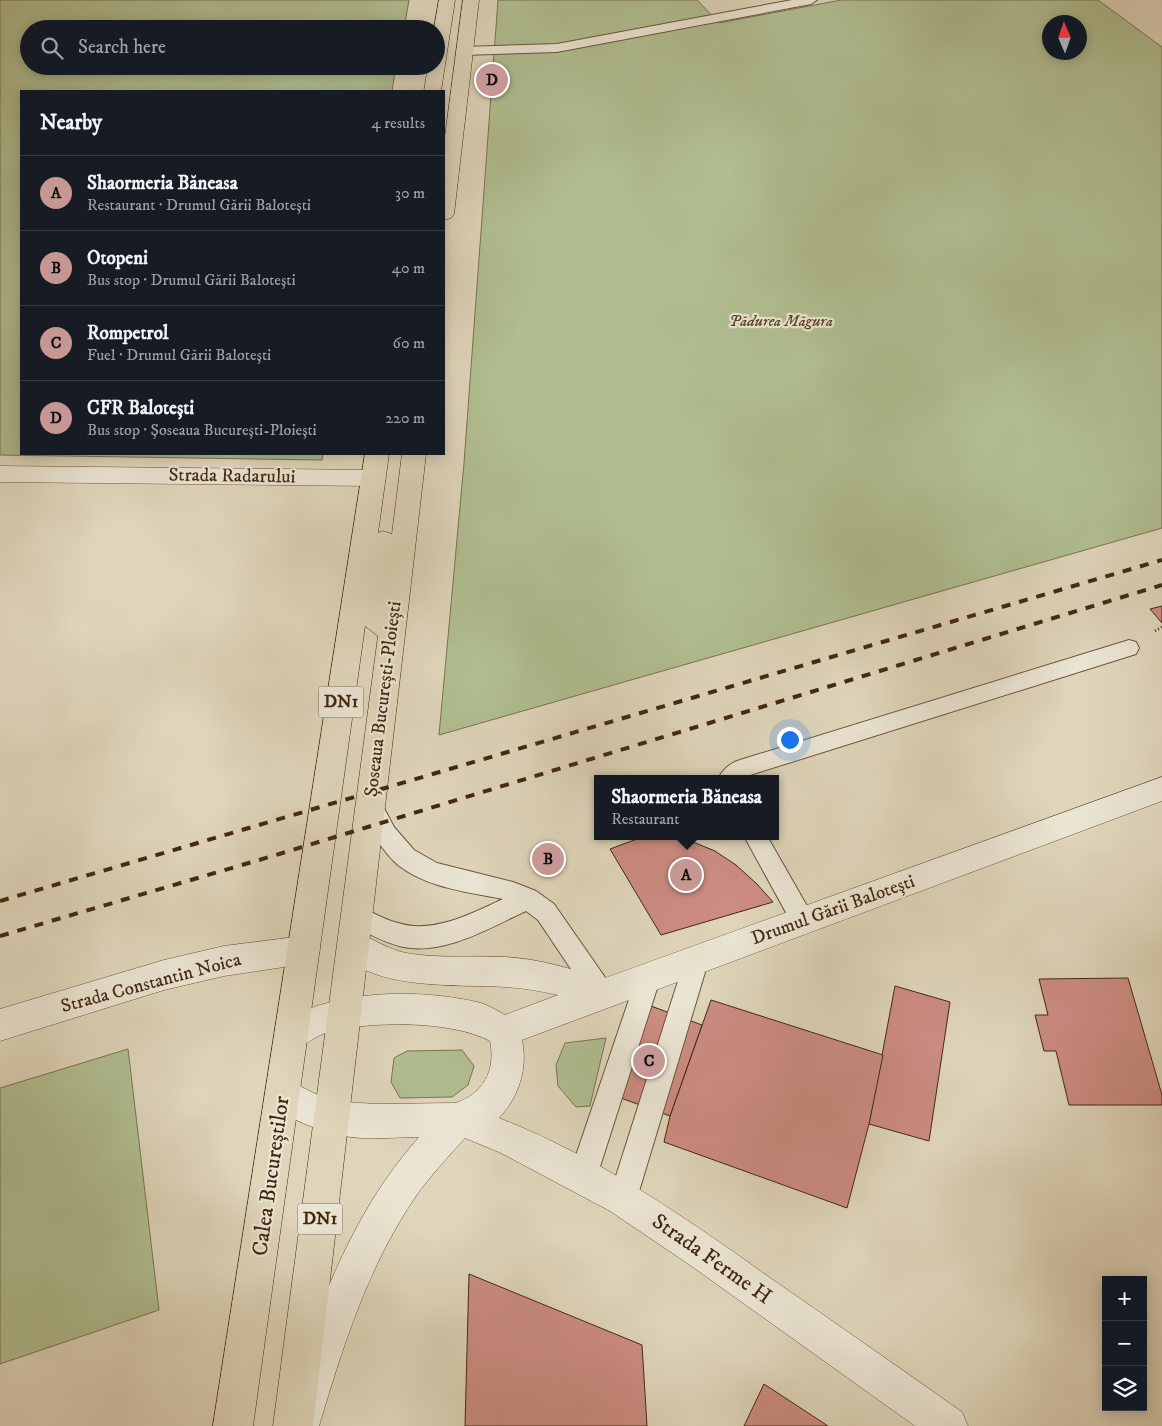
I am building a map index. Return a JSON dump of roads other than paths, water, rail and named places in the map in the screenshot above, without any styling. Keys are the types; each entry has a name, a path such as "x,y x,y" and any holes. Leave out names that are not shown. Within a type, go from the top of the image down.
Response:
{"highway":[{"path":"444,20 447,0"},
{"path":"445,206 471,0"},
{"path":"445,57 464,51"},
{"path":"432,90 435,75"},
{"name":"Șoseaua București-Ploiești","path":"356,931 414,455"},
{"path":"376,466 388,498 374,618 391,632"},
{"name":"Șoseaua București-Ploiești","path":"306,938 376,466"},
{"name":"DN1","path":"293,1426 356,931"},
{"name":"Calea Bucureștilor","path":"234,1426 306,938"}],"street":[{"name":"Strada Radarului","path":"0,474 376,466"},
{"name":"Drumul Gării Balotești","path":"504,1031 649,976 1162,789"},
{"path":"356,931 374,957 412,969 519,972 550,978 602,994"},
{"name":"Strada Constantin Noica","path":"0,1025 164,975 224,961 306,938"},
{"path":"283,1095 302,1107 333,1118 358,1122 459,1119 478,1113 494,1100 503,1085 509,1067 509,1048 504,1031 479,1018 445,1012 414,1009 346,1013 327,1017 304,1026 291,1035"},
{"path":"299,1426 333,1319 353,1271 398,1191 422,1160 459,1119"},
{"name":"Strada Ferme H","path":"459,1119 512,1140 623,1198 703,1252 948,1426"}],"lane":[{"path":"464,51 556,48 811,0"},
{"path":"733,775 740,769 1130,648"},
{"path":"370,804 386,834 406,857 431,872 473,883 505,888 528,899 546,912 602,994"},
{"path":"756,840 803,921"},
{"path":"356,931 404,936 428,936 452,932 528,899"},
{"path":"623,1198 697,959"},
{"path":"583,1176 649,976"}],"railway":[{"path":"0,901 1162,560"},
{"path":"0,936 276,855 1162,585"}],"place":[{"name":"CFR Balotești","path":"492,80"},
{"name":"Otopeni","path":"548,859"},
{"name":"Shaormeria Băneasa","path":"686,875"},
{"name":"Rompetrol","path":"649,1061"}],"park label":[{"name":"Pădurea Măgura","path":"781,321"}]}
